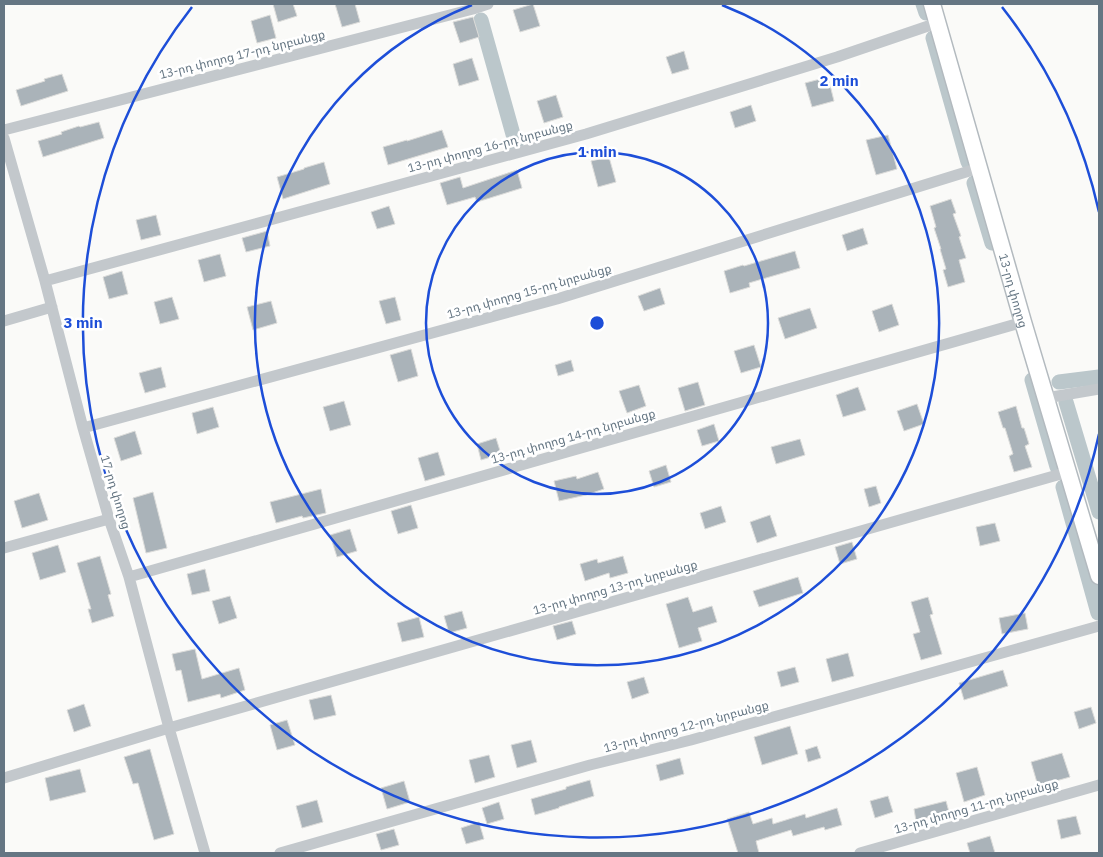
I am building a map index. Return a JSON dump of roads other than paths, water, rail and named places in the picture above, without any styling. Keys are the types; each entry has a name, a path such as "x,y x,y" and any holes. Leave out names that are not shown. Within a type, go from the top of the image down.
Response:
{"street":[{"name":"13-րդ փողոց 17-րդ նրբանցք","path":"4,130 488,4"},
{"name":"13-րդ փողոց","path":"932,4 1023,322 1068,472 1096,555 1099,576"},
{"name":"13-րդ փողոց 16-րդ նրբանցք","path":"45,281 586,134 837,57 937,23"},
{"name":"17-րդ փողոց","path":"4,138 45,281 83,428 109,519 129,577 169,728 205,853"},
{"name":"13-րդ փողոց 15-րդ նրբանցք","path":"83,428 557,299 979,168"},
{"path":"4,321 52,307"},
{"name":"13-րդ փողոց 14-րդ նրբանցք","path":"129,577 1023,322"},
{"path":"1046,398 1099,389"},
{"name":"13-րդ փողոց 13-րդ նրբանցք","path":"4,778 169,728 1068,472"},
{"path":"4,548 109,519"},
{"name":"13-րդ փողոց 12-րդ նրբանցք","path":"280,853 590,765 691,740 1099,626"},
{"name":"13-րդ փողոց 11-րդ նրբանցք","path":"860,853 1099,785"}],"waterway":[{"path":"923,4 926,13"},
{"path":"481,20 516,145"},
{"path":"933,38 968,162"},
{"path":"974,183 992,243"},
{"path":"1059,382 1099,377"},
{"path":"1032,380 1057,467"},
{"path":"1066,402 1099,512"},
{"path":"1063,487 1098,613"}]}
